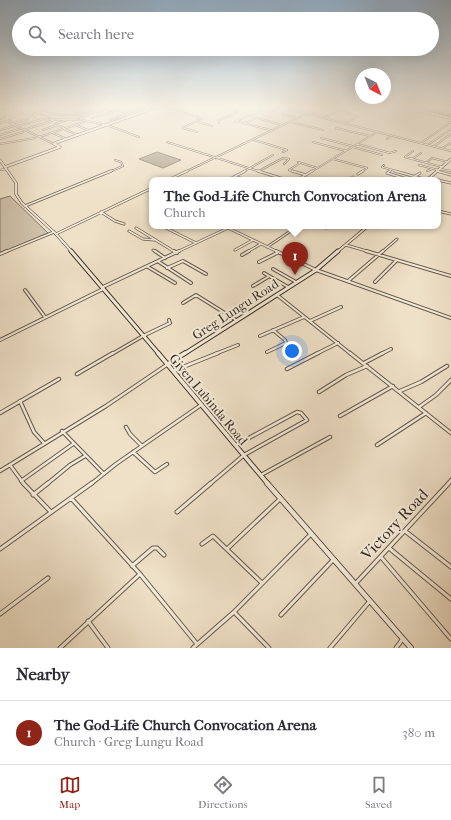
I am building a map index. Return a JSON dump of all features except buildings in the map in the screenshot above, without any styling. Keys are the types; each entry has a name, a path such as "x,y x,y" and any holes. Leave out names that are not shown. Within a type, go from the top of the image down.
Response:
{"street":[{"path":"0,144 34,138"},
{"path":"0,170 60,147 42,138"},
{"path":"174,177 257,138"},
{"path":"322,138 382,155"},
{"path":"302,177 366,138"},
{"path":"401,138 451,151"},
{"path":"421,143 428,138"},
{"path":"428,145 438,138"},
{"path":"434,146 445,138"},
{"path":"54,144 66,139"},
{"path":"253,140 287,150 283,152"},
{"path":"434,141 439,142"},
{"path":"167,142 278,177"},
{"path":"313,142 346,151"},
{"path":"442,148 451,142"},
{"path":"357,144 390,153 396,151"},
{"path":"413,151 405,157 426,163 451,175"},
{"path":"411,159 421,153"},
{"path":"236,176 273,155"},
{"path":"259,171 283,158 289,159 284,164"},
{"path":"333,158 367,168 358,174"},
{"path":"426,163 432,158 450,161"},
{"name":"Given Lubinda Road","path":"0,160 16,183 17,196 25,206 55,233 168,364 280,499 411,648"},
{"path":"25,206 123,166 121,162 115,160"},
{"path":"430,177 450,161"},
{"path":"306,175 289,170 299,163 317,168"},
{"path":"384,165 382,167 419,177"},
{"path":"419,165 451,172"},
{"path":"427,171 434,169"},
{"path":"392,170 387,173 400,177"},
{"path":"415,176 420,173"},
{"path":"441,181 451,183"},
{"path":"0,254 55,233 149,189"},
{"path":"447,213 451,209"},
{"path":"101,212 115,221 124,224"},
{"path":"441,212 451,214"},
{"path":"136,228 177,253"},
{"path":"168,229 196,243"},
{"path":"0,340 103,288 226,229"},
{"path":"230,229 316,270 451,318"},
{"path":"267,247 294,229"},
{"name":"Greg Lungu Road","path":"168,364 316,270 364,229"},
{"path":"129,231 143,239 155,240"},
{"path":"143,239 150,236"},
{"path":"347,282 397,239"},
{"path":"235,250 253,240"},
{"path":"242,255 261,244"},
{"path":"344,245 451,276"},
{"path":"153,250 165,258"},
{"path":"258,262 277,252"},
{"path":"375,282 397,260"},
{"path":"167,268 183,261 206,274"},
{"path":"158,262 191,283"},
{"path":"148,267 175,283"},
{"path":"273,269 296,282"},
{"path":"264,273 288,287"},
{"path":"253,286 269,276"},
{"path":"25,290 45,317"},
{"path":"276,294 394,386 451,433"},
{"path":"183,303 196,295 236,320"},
{"path":"310,321 341,307"},
{"path":"260,336 304,317"},
{"path":"77,374 143,336 170,323 169,320"},
{"path":"267,352 286,343 273,330"},
{"path":"287,369 338,343"},
{"path":"173,371 238,345"},
{"path":"364,364 391,349"},
{"path":"0,471 44,442 106,406 168,364"},
{"path":"319,392 346,375 367,366"},
{"path":"400,391 421,382 447,366"},
{"path":"0,413 59,379"},
{"path":"419,407 436,395 451,380"},
{"path":"340,416 394,386"},
{"path":"20,401 34,432 44,442"},
{"path":"0,548 201,405"},
{"path":"177,512 244,456 305,422 306,419 297,412 235,445"},
{"path":"377,445 426,412"},
{"path":"126,427 130,434 142,446"},
{"path":"62,432 104,474"},
{"path":"261,475 330,437"},
{"path":"21,481 73,444"},
{"path":"133,452 154,472 158,471 166,464"},
{"path":"33,495 70,465 85,456"},
{"path":"10,464 21,481 51,512"},
{"name":"Victory Road","path":"355,584 451,480"},
{"path":"71,498 140,574 195,647 234,612 311,534"},
{"path":"227,549 280,499"},
{"path":"405,531 451,566"},
{"path":"202,544 213,536 262,583"},
{"path":"132,566 153,548 157,548 164,555"},
{"path":"389,548 451,599"},
{"path":"381,556 451,639"},
{"path":"282,615 333,560"},
{"path":"60,648 140,574"},
{"path":"0,614 48,578"},
{"path":"330,648 370,601"},
{"path":"234,612 269,648"},
{"path":"88,622 108,648"},
{"path":"396,648 403,639"}],"shaded area":[{"path":"157,152 181,160 163,168 139,159"},
{"path":"10,196 48,233 0,253 0,199"}],"place":[{"name":"The God-Life Church Convocation Arena","path":"295,275"}]}
